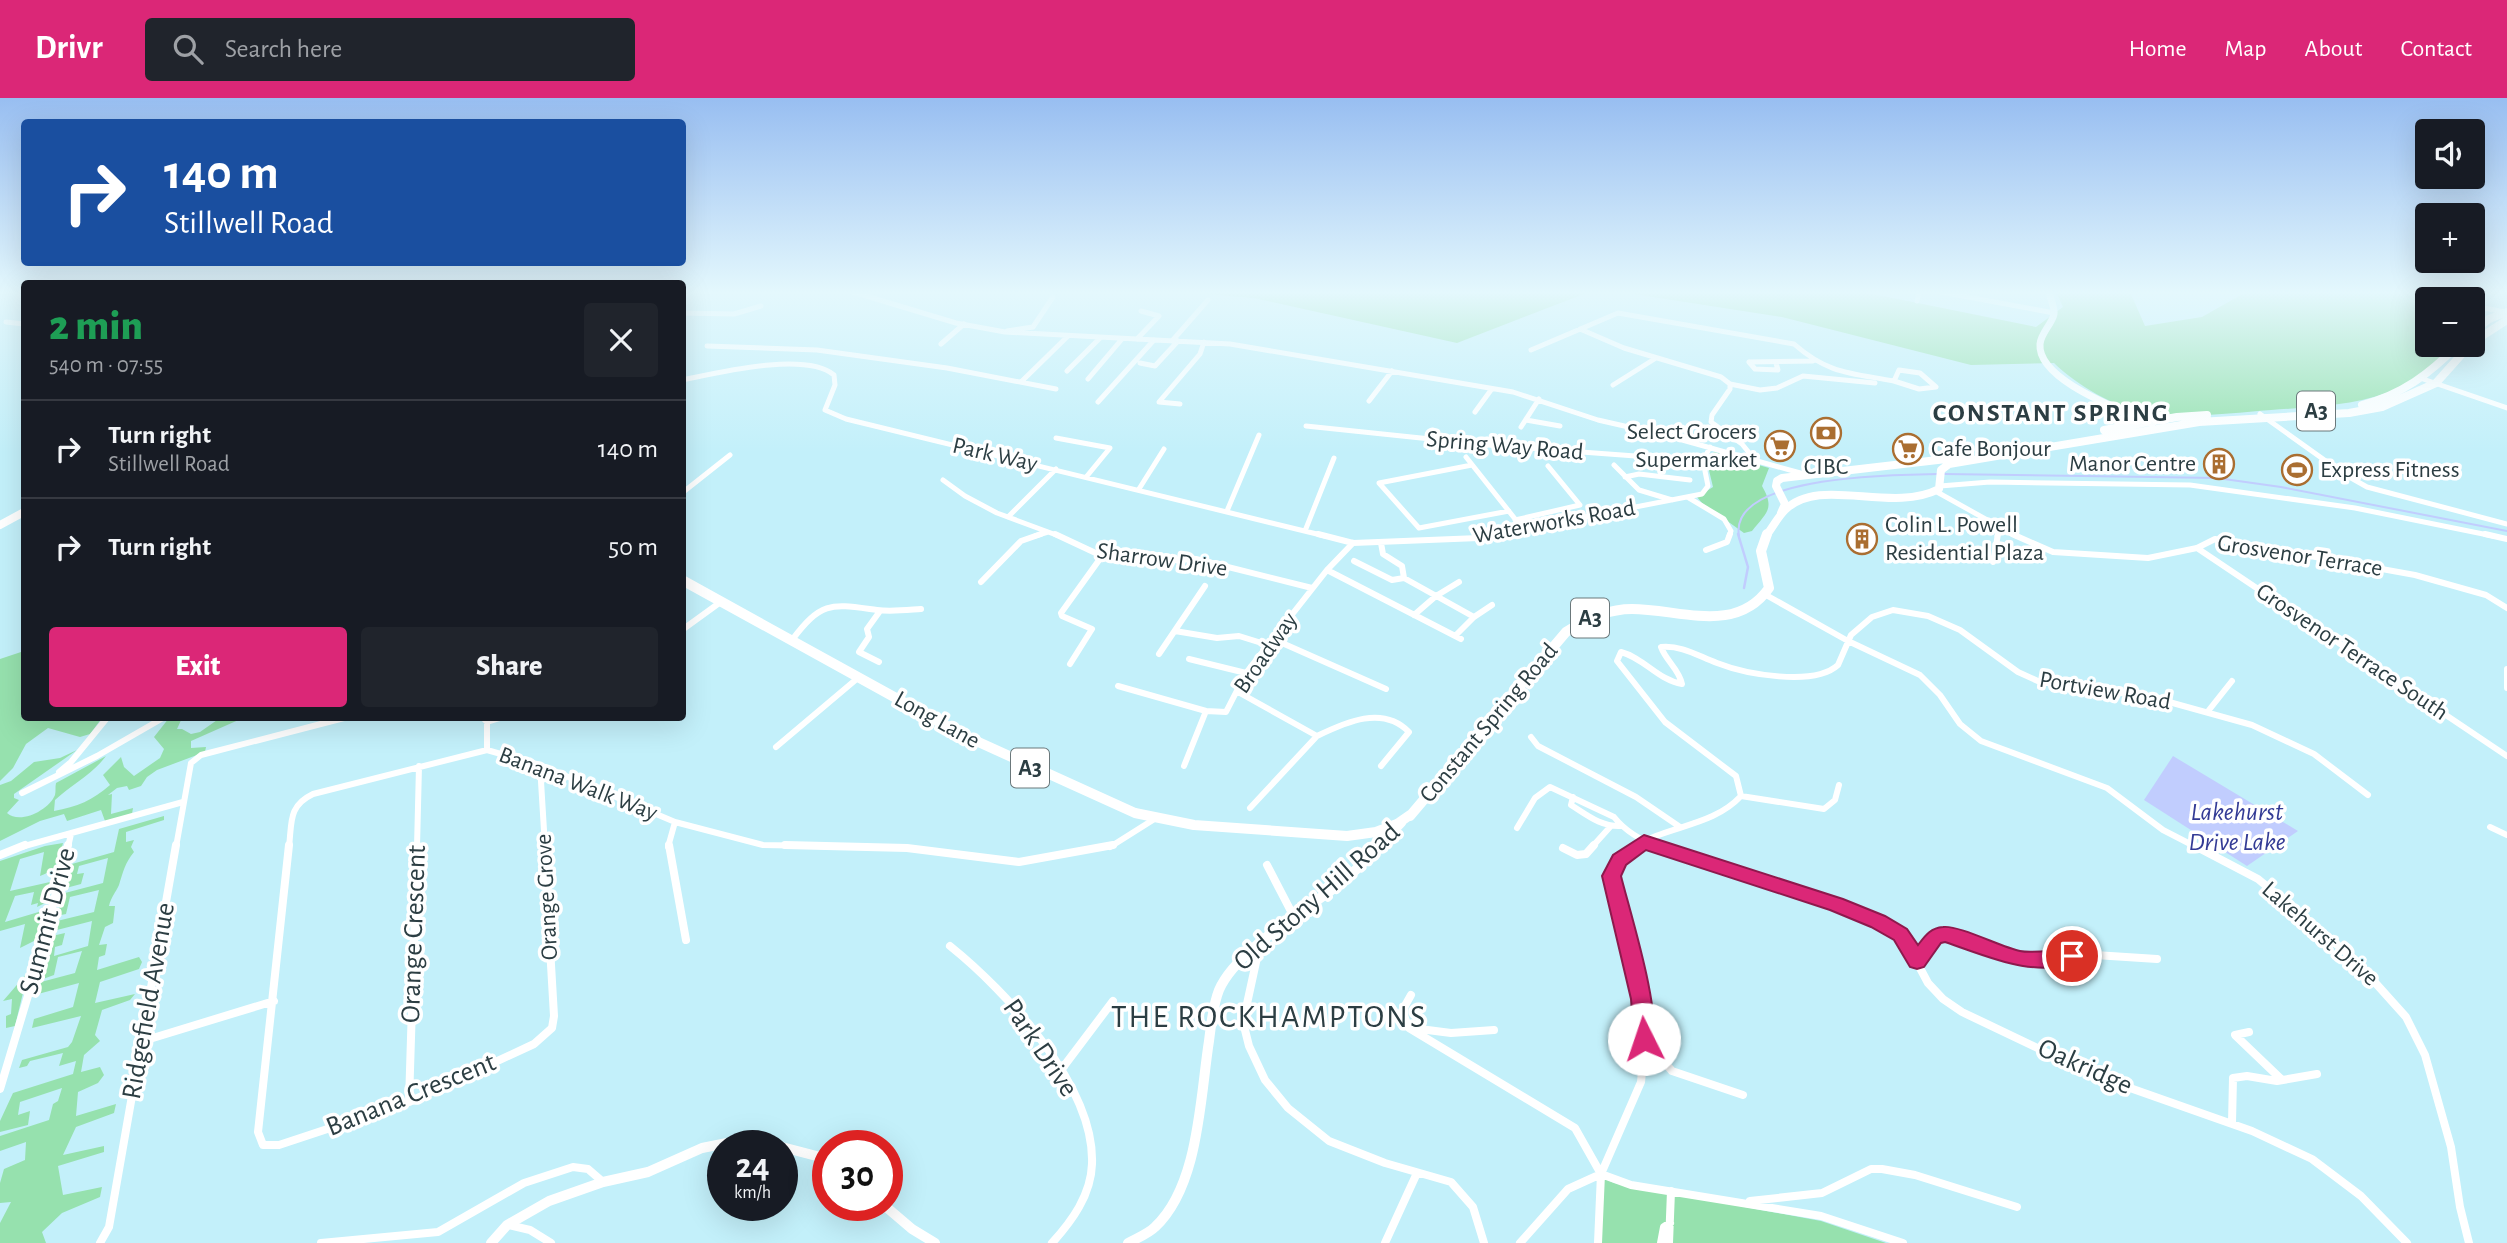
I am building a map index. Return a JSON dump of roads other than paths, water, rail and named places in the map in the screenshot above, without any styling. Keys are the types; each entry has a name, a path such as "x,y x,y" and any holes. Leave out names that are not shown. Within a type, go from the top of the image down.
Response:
{"main road":[{"path":"2040,345 2040,350 2056,375 2073,388 2158,428"},
{"name":"A3","path":"1812,496 1909,498 1940,479 1956,463 2158,428 2346,408 2391,398 2423,379 2446,357"},
{"name":"A3","path":"1782,478 1851,472 2030,446 2176,417 2349,413 2382,407 2436,383 2460,357"},
{"path":"1851,472 1930,466 1940,479"},
{"path":"1766,595 1769,579 1761,558 1761,548 1785,504 1777,481 1782,478"},
{"path":"1780,494 1812,496"},
{"path":"1780,517 1791,505 1812,496"},
{"path":"0,525 21,514"},
{"name":"Long Lane","path":"686,582 963,735 1114,806 1194,825 1347,836 1376,832 1410,815"},
{"name":"Constant Spring Road","path":"1410,815 1566,632 1583,621 1610,611 1633,609 1688,616 1735,613 1756,604 1766,595"}],"street":[{"path":"1021,382 1058,345"},
{"path":"1067,371 1093,345"},
{"path":"1088,379 1116,345"},
{"path":"1098,402 1149,345"},
{"path":"1140,363 1155,366 1171,345"},
{"path":"1180,404 1159,402 1200,354 1203,345"},
{"path":"1226,345 1392,371 1539,399 1598,420 1710,447 1809,476"},
{"path":"1531,350 1542,345"},
{"path":"1618,345 1721,377 1730,384 1766,390 1803,376 1875,383"},
{"path":"1796,345 1814,361 1831,370 1894,381 1919,389 1936,387 1922,374 1906,369 1899,370 1894,381"},
{"path":"707,346 817,350 923,364 1056,389"},
{"path":"1613,385 1656,358"},
{"path":"1776,363 1778,370 1773,372 1755,369 1749,362 1814,361"},
{"name":"Park Way","path":"686,379 763,367 813,365 825,368 834,375 835,385 825,410 827,412 1353,543"},
{"path":"1369,401 1392,371"},
{"path":"2423,379 2507,408"},
{"path":"1730,384 1730,389 1712,415 1712,422 1742,444 1755,460"},
{"path":"1475,412 1491,390"},
{"path":"1521,427 1539,399"},
{"path":"2263,416 2344,474 2367,487 2507,524"},
{"path":"1526,420 1560,426"},
{"name":"Spring Way Road","path":"1306,426 1502,446 1703,461"},
{"path":"1227,511 1259,435"},
{"path":"1056,438 1111,448 1087,476"},
{"path":"1689,498 1707,490 1703,461 1710,447"},
{"path":"1139,489 1164,449"},
{"path":"686,490 730,454"},
{"path":"1466,457 1523,529"},
{"path":"1306,531 1334,458"},
{"path":"1770,464 1779,471 1782,478"},
{"path":"1472,465 1378,483 1419,528 1508,511"},
{"path":"1614,465 1639,490 1674,500"},
{"path":"1515,520 1580,505 1548,466"},
{"path":"1008,517 1056,469"},
{"path":"1625,477 1639,474 1690,480"},
{"path":"1940,479 2190,485 2355,508 2507,539"},
{"name":"Grosvenor Terrace","path":"1940,479 1999,529 2053,552 2148,558 2197,548 2215,539 2234,541 2415,575 2486,595 2507,608"},
{"name":"Sharrow Drive","path":"943,480 965,496 1008,517 1050,532 1102,556 1157,561 1196,559 1312,588"},
{"path":"1689,498 1724,519 1731,531 1727,542 1706,550"},
{"name":"Waterworks Road","path":"1353,543 1479,538 1689,498"},
{"path":"1993,562 1999,529"},
{"path":"981,582 1021,541 1050,532"},
{"path":"1381,542 1383,554 1402,566 1404,578"},
{"name":"Broadway","path":"1118,686 1206,711 1226,712 1246,673 1326,570 1353,543"},
{"name":"Grosvenor Terrace South","path":"2197,548 2507,756"},
{"path":"1070,664 1092,629 1062,616 1061,613 1102,556"},
{"path":"1354,561 1392,580 1404,578 1474,617"},
{"path":"1326,570 1458,638 1474,617 1492,605"},
{"path":"1414,615 1436,596 1459,582"},
{"path":"1159,654 1205,586"},
{"name":"Lakehurst Drive","path":"1766,595 1848,641 1930,682 1960,724 1981,741 2107,788 2133,804 2163,830 2258,879 2362,967 2406,1017 2425,1055 2451,1147 2460,1207 2469,1243"},
{"path":"686,627 722,601"},
{"path":"792,640 807,620 832,606 846,604 880,611 920,609"},
{"name":"Portview Road","path":"1848,641 1857,628 1889,610 1928,615 1974,639 2027,678 2050,685 2115,690 2209,710 2296,744 2351,778 2368,795"},
{"path":"879,662 859,652 869,638 867,629 880,611"},
{"path":"1175,631 1217,638 1239,636 1270,642 1386,689"},
{"path":"1598,1243 1601,1174 1641,1082 1644,1039 1641,999 1611,876 1620,860 1644,842 1714,817 1735,807 1741,796 1736,775 1665,722 1617,662 1618,656 1621,652 1630,653 1665,680 1682,684 1681,674 1662,653 1661,647 1675,646 1728,667 1780,676 1832,671 1841,661 1848,641"},
{"path":"1189,659 1246,673"},
{"path":"2507,669 2504,679 2507,688"},
{"path":"776,747 859,677"},
{"path":"2209,710 2232,681"},
{"path":"1238,692 1317,736"},
{"path":"1184,766 1206,711"},
{"path":"1250,808 1276,777 1313,746 1317,736 1358,718 1387,718 1405,725 1409,732 1381,766"},
{"path":"49,780 71,762 105,721"},
{"path":"22,793 97,756 158,721"},
{"name":"Ridgefield Avenue","path":"100,1243 109,1227 183,802 194,759 333,721"},
{"path":"485,721 487,750"},
{"path":"1531,737 1538,746 1636,797 1680,827"},
{"name":"Banana Walk Way","path":"264,1145 258,1132 295,805 313,794 487,750 510,754 540,765 675,822 763,845 907,848 1020,862 1111,847 1156,817"},
{"name":"Orange Grove","path":"540,765 554,1016 552,1028"},
{"name":"Orange Crescent","path":"410,1102 419,766"},
{"path":"1741,796 1819,810 1828,807 1835,800 1839,786"},
{"name":"Oakridge","path":"1517,828 1543,790 1550,787 1614,817 1621,826 1644,842 1836,904 1894,930 1905,940 1928,984 1962,1012 2096,1076 2232,1123 2271,1138 2312,1159 2361,1196 2407,1243"},
{"path":"1573,797 1571,805 1610,827 1621,826"},
{"path":"0,855 29,844 183,802"},
{"name":"Old Stony Hill Road","path":"1128,1243 1153,1231 1170,1211 1181,1188 1192,1157 1209,1026 1220,988 1260,944 1344,881 1410,815"},
{"path":"675,822 668,849 686,940"},
{"path":"1563,848 1577,855 1586,854 1610,827"},
{"path":"2490,827 2507,835"},
{"name":"Summit Drive","path":"0,1089 39,959 71,834"},
{"path":"1267,865 1294,917"},
{"path":"1917,961 1935,937 1945,934 2021,959 2046,961 2095,955 2157,959"},
{"path":"1260,944 1243,1022 1249,1046 1265,1080 1288,1108 1329,1141 1451,1182 1473,1207 1484,1243"},
{"name":"Park Drive","path":"950,946 994,983 1061,1070 1084,1116 1093,1161 1087,1192 1071,1223 1052,1243"},
{"path":"1411,995 1402,1006 1401,1012 1409,1028 1569,1122 1582,1138 1601,1174 1614,1181 1821,1216 1903,1243"},
{"path":"143,1041 274,1001"},
{"path":"1061,1070 1113,1001"},
{"name":"Banana Crescent","path":"264,1145 279,1145 410,1102 534,1044 544,1038 552,1028"},
{"path":"1409,1028 1451,1033 1494,1030"},
{"path":"2249,1032 2235,1035 2282,1080"},
{"path":"1644,1039 1672,1071 1743,1095"},
{"path":"2232,1123 2233,1078 2247,1076 2282,1080 2317,1074"},
{"path":"491,1243 507,1225 550,1201 603,1182 648,1172 707,1146"},
{"path":"321,1243 438,1232 524,1183 551,1171 573,1167 588,1169 603,1182"},
{"path":"1745,1202 1773,1196 1822,1193 1871,1169 1882,1169 1916,1175 2017,1207"},
{"path":"1385,1243 1417,1172"},
{"path":"1520,1243 1567,1189 1601,1174"},
{"path":"1669,1243 1671,1191"},
{"path":"903,1221 935,1243"},
{"path":"1661,1243 1664,1227 1670,1223"},
{"path":"507,1225 530,1230 551,1243"}],"water":[{"name":"Lakehurst Drive Lake","path":"2173,756 2298,831 2247,866 2144,800"}],"waterway":[{"path":"1739,536 1743,516 1760,500 1787,489 1855,478 1937,474"},
{"path":"1944,474 2217,478 2281,487 2507,531"},
{"path":"1738,534 1748,567 1744,588"}],"place":[{"name":"CIBC","path":"1826,433"},
{"name":"Select Grocers Supermarket","path":"1780,446"},
{"name":"Cafe Bonjour","path":"1908,449"},
{"name":"Manor Centre","path":"2219,464"},
{"name":"Express Fitness","path":"2297,470"},
{"name":"Colin L. Powell Residential Plaza","path":"1862,539"}],"district":[{"name":"CONSTANT SPRING","path":"2051,413"},
{"name":"THE ROCKHAMPTONS","path":"1269,1017"}]}
